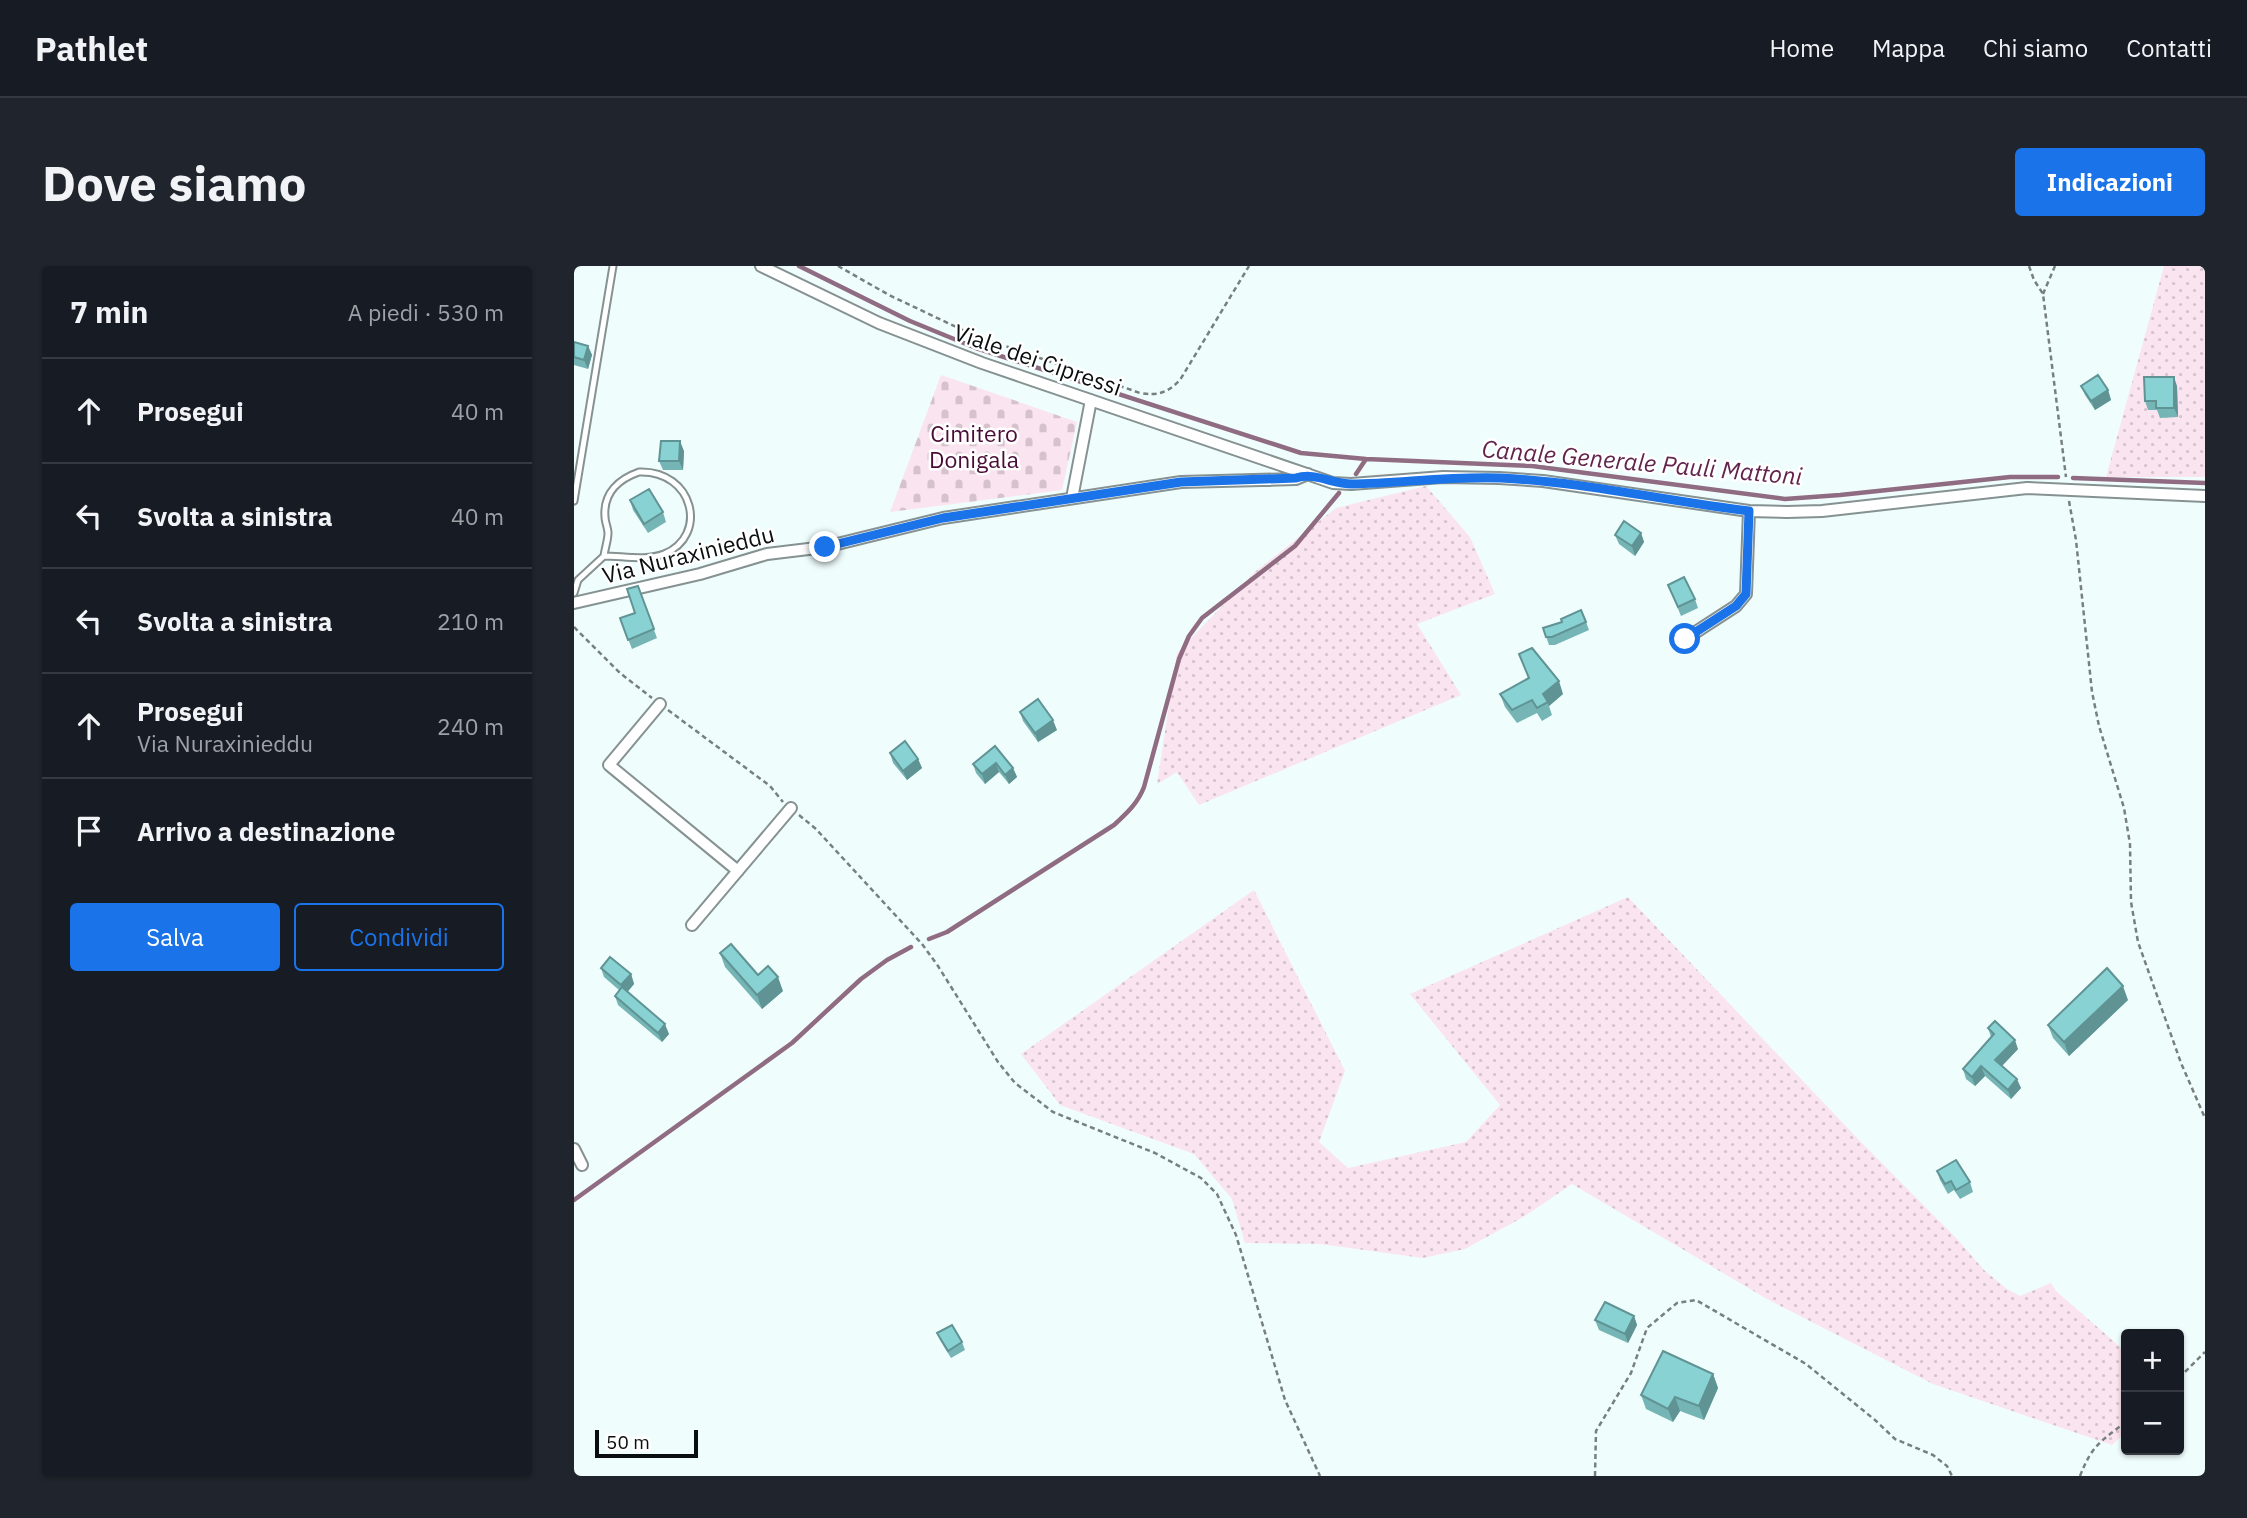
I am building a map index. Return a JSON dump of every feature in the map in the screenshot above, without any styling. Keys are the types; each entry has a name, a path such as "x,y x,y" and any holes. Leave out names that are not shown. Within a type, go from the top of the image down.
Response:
{"street":[{"name":"Viale dei Cipressi","path":"761,266 879,323 982,363 1333,483 1443,477 1542,481 1749,511 1822,511 2027,488 2205,496"},
{"path":"1072,498 1091,400"},
{"name":"Via Nuraxinieddu","path":"574,603 701,574 766,554 825,547 943,518 1181,482 1296,478 1308,474"},
{"path":"1685,639 1698,624 1736,606 1746,594 1749,511"},
{"path":"660,704 609,765 738,871"},
{"path":"692,925 791,808"},
{"path":"574,1149 582,1165"}],"lane":[{"path":"574,501 613,266"},
{"path":"574,593 578,580 604,556 608,532 604,519 605,507 609,494 617,484 639,472 665,475 676,482 685,493 690,506 686,534 678,545 653,557 604,556"}],"path":[{"path":"838,266 889,295 971,334 1152,395 1168,391 1180,380 1249,266"},
{"path":"2029,266 2043,294 2067,490 2078,553 2092,692 2099,726 2124,808 2130,844 2131,902 2138,942 2181,1063 2205,1118"},
{"path":"2043,294 2055,266"},
{"path":"574,627 620,673 769,786 816,829 922,944 998,1062 1015,1083 1053,1111 1155,1153 1201,1178 1217,1194 1236,1235 1285,1400 1320,1476"},
{"path":"1595,1476 1596,1431 1631,1373 1647,1328 1677,1303 1696,1300 1806,1364 1895,1439 1933,1455 1947,1466 1952,1476"},
{"path":"2184,1373 2205,1352"},
{"path":"2080,1476 2099,1441 2121,1426"}],"green space":[{"path":"2164,266 2205,266 2205,477 2106,477"},
{"name":"Cimitero Donigala","path":"941,375 1077,422 1062,490 890,512"},
{"path":"1426,486 1470,537 1495,594 1417,624 1461,695 1199,805 1177,772 1157,784 1177,653 1256,571 1336,508"},
{"path":"1254,890 1345,1071 1319,1142 1348,1168 1466,1142 1500,1105 1410,994 1628,897 1985,1271 2020,1296 2051,1283 2056,1291 2121,1348 2121,1437 2112,1445 1933,1384 1767,1299 1572,1184 1525,1216 1465,1249 1423,1258 1320,1244 1245,1243 1232,1199 1194,1154 1060,1105 1021,1054"}],"building":[{"path":"574,342 588,346 584,360 574,357"},
{"path":"2098,375 2108,390 2091,401 2081,386"},
{"path":"2144,377 2174,377 2174,408 2156,408 2156,401 2145,401"},
{"path":"661,441 680,441 679,461 659,461"},
{"path":"649,489 663,512 644,524 630,500"},
{"path":"1624,521 1641,533 1632,546 1615,535"},
{"path":"1684,577 1695,599 1678,607 1668,585"},
{"path":"638,586 654,629 628,640 620,618 635,613 627,589"},
{"path":"1581,610 1586,622 1552,637 1546,637 1543,628 1562,622 1561,619"},
{"path":"1532,648 1559,681 1543,694 1548,702 1537,708 1532,700 1512,710 1500,694 1529,678 1519,654"},
{"path":"1038,699 1053,720 1035,733 1020,712"},
{"path":"905,741 918,759 903,771 890,753"},
{"path":"995,746 1013,768 1005,775 996,763 982,774 973,764"},
{"path":"731,944 758,975 768,966 778,977 757,995 720,953"},
{"path":"610,957 631,974 621,985 601,968"},
{"path":"2107,968 2123,986 2064,1042 2048,1025"},
{"path":"622,987 665,1024 658,1033 615,996"},
{"path":"1995,1021 2015,1040 1995,1060 2017,1079 2008,1090 1981,1066 1972,1077 1963,1069 1994,1034 1988,1028"},
{"path":"1956,1160 1970,1182 1956,1190 1951,1181 1945,1184 1937,1171"},
{"path":"1605,1302 1634,1316 1625,1334 1595,1320"},
{"path":"952,1325 962,1342 948,1351 937,1333"},
{"path":"1663,1351 1713,1374 1699,1406 1675,1397 1668,1409 1641,1395"}],"waterway":[{"name":"Canale Generale Pauli Mattoni","path":"799,266 910,321 976,348 1301,453 1366,459 1532,466 1785,499 2010,477 2058,477"},
{"name":"Canale Generale Pauli Mattoni","path":"1356,474 1366,459"},
{"name":"Canale Generale Pauli Mattoni","path":"2073,478 2205,483"},
{"name":"Canale Generale Pauli Mattoni","path":"929,939 947,932 1114,825 1128,812 1144,787 1179,659 1189,636 1202,618 1295,546 1339,493"},
{"path":"574,1200 792,1043 861,979 911,947"}],"route":[{"path":"825,547 943,518 1181,482 1296,478 1308,474 1333,483 1350,484 1443,477 1542,481 1749,511 1746,594 1736,606 1685,639"}]}
